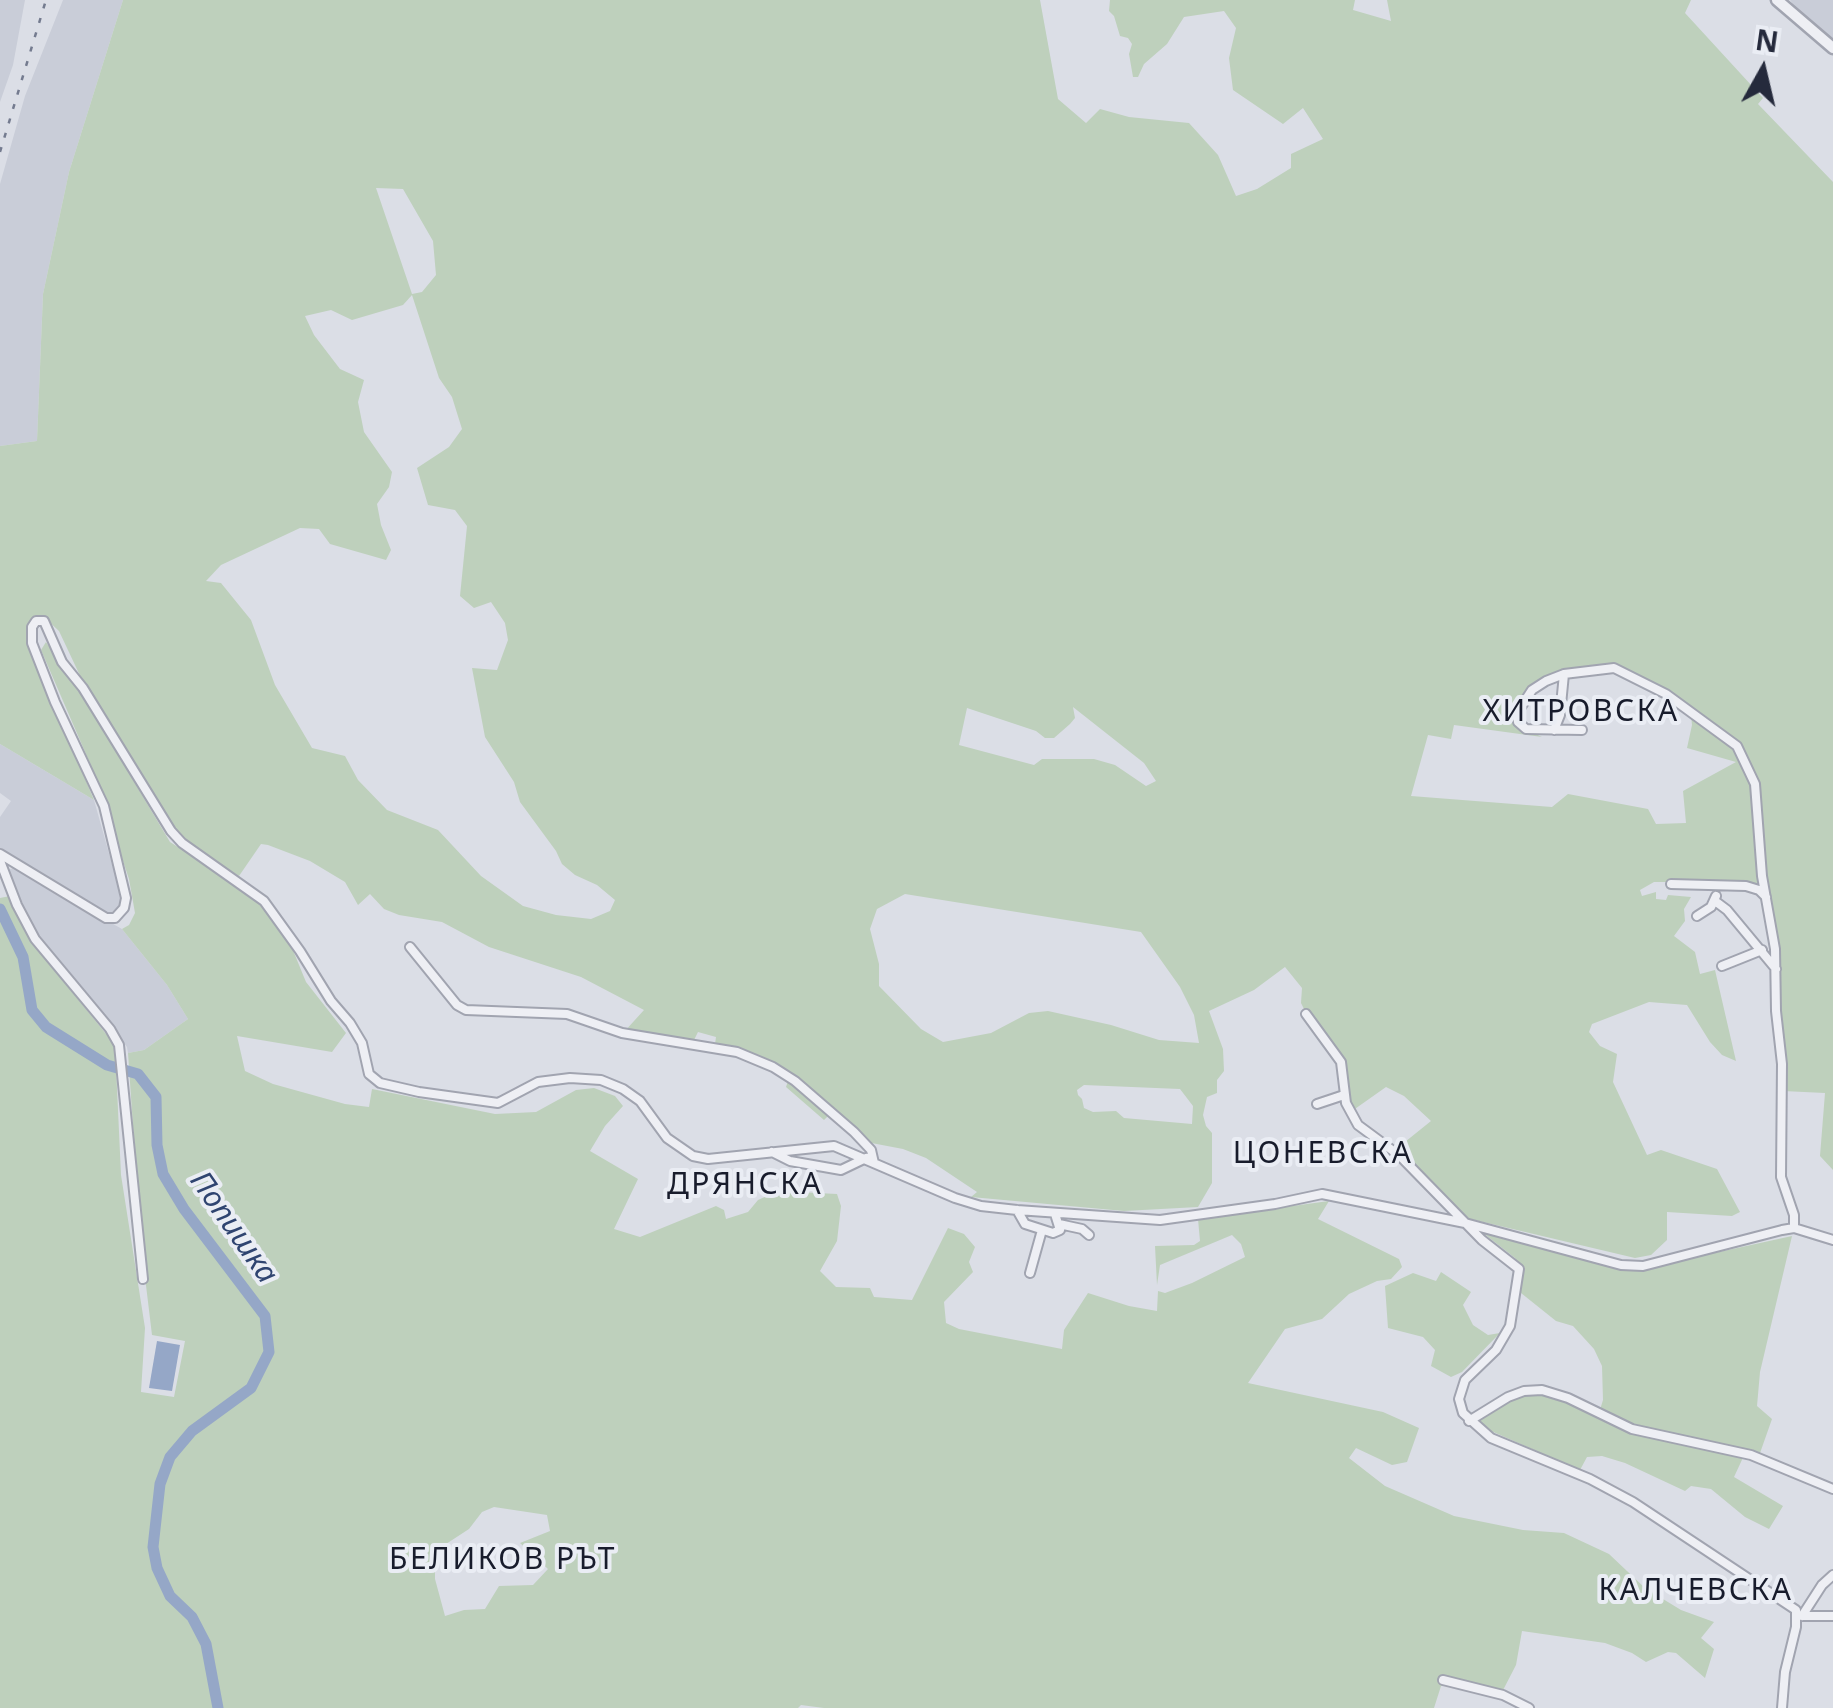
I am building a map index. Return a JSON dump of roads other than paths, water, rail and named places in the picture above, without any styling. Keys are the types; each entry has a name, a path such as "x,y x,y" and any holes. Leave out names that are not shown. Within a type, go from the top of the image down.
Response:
{"street":[{"path":"1778,0 1833,48"},
{"path":"0,857 106,918 115,918 124,908 126,898 104,806 32,643 32,627 44,621 62,662 84,688 171,831 264,902 350,1023 362,1043 372,1079 420,1092 488,1103 504,1102 538,1082 601,1080 622,1088 640,1102 667,1138 693,1156 708,1159 834,1146 956,1198 1016,1210 1160,1220 1322,1194 1465,1223 1621,1265 1643,1266 1794,1228 1833,1240"},
{"path":"1582,730 1526,728 1518,722 1517,713 1532,690 1564,674 1614,668 1666,694 1738,746 1755,784 1766,898 1776,950 1782,1064 1780,1177 1792,1206 1794,1228"},
{"path":"1554,730 1560,714 1564,674"},
{"path":"0,857 28,928 114,1035 122,1055 144,1279"},
{"path":"1671,884 1746,886 1759,890 1766,898"},
{"path":"1697,916 1715,901 1719,887"},
{"path":"1715,901 1776,969"},
{"path":"410,947 456,1005 466,1010 567,1014 622,1034 736,1052 773,1067 854,1132 870,1150 870,1160"},
{"path":"1722,966 1762,950"},
{"path":"1306,1014 1340,1062 1344,1095 1358,1124 1400,1156 1465,1223 1516,1265 1519,1274 1507,1334 1496,1350 1469,1374 1460,1391 1460,1405 1469,1420 1492,1438 1590,1479 1633,1502 1800,1616"},
{"path":"1317,1104 1344,1095"},
{"path":"770,1150 790,1161 841,1170 870,1160"},
{"path":"1016,1210 1026,1224 1056,1233 1060,1230 1055,1214"},
{"path":"1059,1224 1090,1235"},
{"path":"1030,1273 1042,1230"},
{"path":"1469,1420 1508,1397 1542,1390 1632,1429 1751,1455 1833,1489"},
{"path":"1782,1708 1800,1616 1833,1575"},
{"path":"1800,1616 1833,1616"},
{"path":"1443,1680 1503,1695 1530,1708"}],"water":[{"path":"157,1341 180,1345 172,1391 149,1388"}],"waterway":[{"name":"Попишка","path":"0,909 23,957 32,1010 46,1027 107,1065 138,1074 156,1097 157,1145 163,1174 184,1209 265,1316 269,1352 251,1388 192,1431 170,1457 160,1484 153,1547 157,1568 170,1596 192,1617 206,1644 218,1708"}],"railway":[{"path":"0,152 46,0"}],"district":[{"name":"ХИТРОВСКА","path":"1581,712"},
{"name":"ЦОНЕВСКА","path":"1323,1154"},
{"name":"ДРЯНСКА","path":"745,1185"},
{"name":"БЕЛИКОВ РЪТ","path":"503,1560"},
{"name":"КАЛЧЕВСКА","path":"1696,1591"}]}
